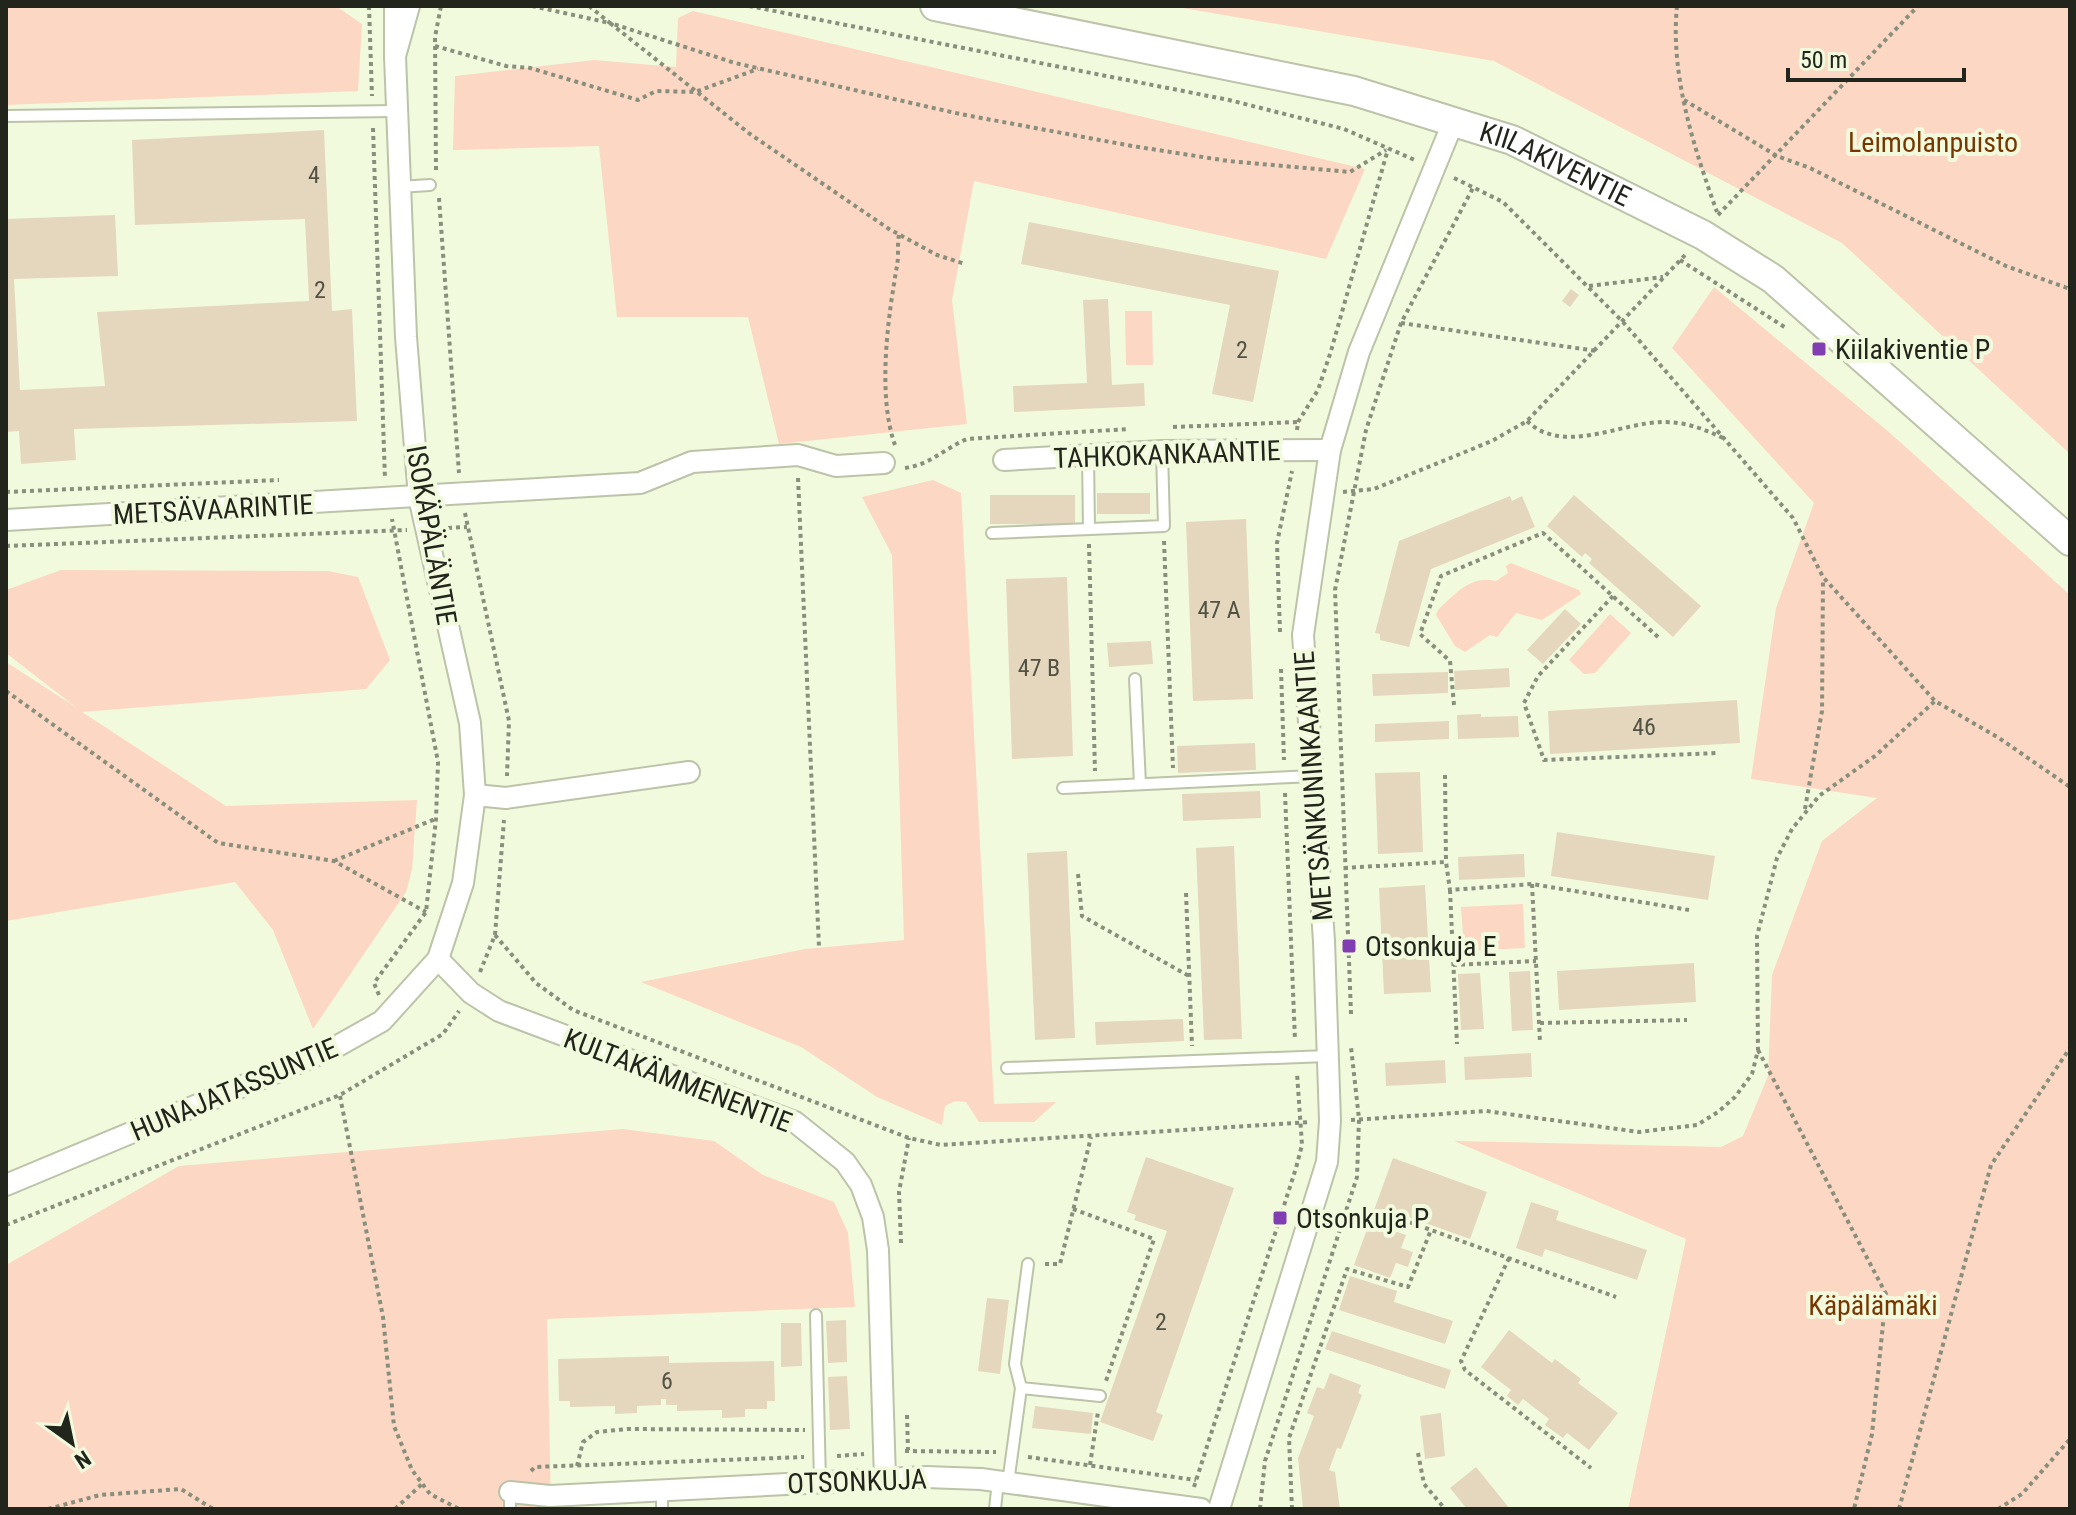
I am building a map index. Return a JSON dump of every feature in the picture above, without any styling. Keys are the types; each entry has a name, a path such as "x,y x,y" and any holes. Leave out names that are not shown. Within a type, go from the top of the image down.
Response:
{"street":[{"name":"ISOKÄPÄLÄNTIE","path":"395,6 399,187 419,497 470,723 475,795 463,883 438,959"},
{"name":"ISOKÄPÄLÄNTIE","path":"395,56 409,6"},
{"name":"KIILAKIVENTIE","path":"935,6 1354,91 1512,140 1711,225 2070,541"},
{"name":"METSÄNKUNINKAANTIE","path":"1219,1509 1327,1162 1330,1121 1303,635 1322,489 1330,450 1359,352 1454,120"},
{"name":"TAHKOKANKAANTIE","path":"1004,460 1162,451 1330,450"},
{"name":"METSÄVAARINTIE","path":"6,520 640,483 692,462 798,455 836,466 884,463"},
{"path":"475,795 506,798 689,772"},
{"name":"KULTAKÄMMENENTIE","path":"438,959 471,993 522,1021 795,1122 845,1162 861,1185 873,1217 878,1250 885,1479"},
{"name":"HUNAJATASSUNTIE","path":"6,1185 334,1048 382,1021 438,959"},
{"name":"OTSONKUJA","path":"510,1500 550,1496 662,1500 820,1482 926,1477 1003,1482 1196,1508"}],"lane":[{"path":"6,116 397,111"},
{"path":"399,187 430,185"},
{"path":"992,533 1164,526 1162,451"},
{"path":"1088,455 1089,529"},
{"path":"1135,679 1140,784"},
{"path":"1063,788 1313,776"},
{"path":"1007,1068 1327,1056"},
{"path":"995,1509 1021,1388 1015,1364 1028,1264"},
{"path":"816,1315 820,1482"},
{"path":"1021,1388 1100,1396"}],"path":[{"path":"532,6 610,23 674,46 758,69 960,114 1228,161 1350,172 1388,149"},
{"path":"589,6 750,134 899,235 937,255 965,264"},
{"path":"749,6 1229,100 1344,129 1503,202 1623,322 1725,439 1793,518 1823,577 1935,701 1999,738 2070,787"},
{"path":"1677,6 1674,29 1684,100 1711,225"},
{"path":"1322,489 1355,493 1374,489 1492,441 1527,421 1597,351 1918,6"},
{"path":"435,46 506,66 530,68 638,100 656,91 695,92 758,69"},
{"path":"1684,100 1777,156 1810,168 2006,266 2070,289"},
{"path":"1280,637 1277,543 1298,422 1318,390 1331,351 1388,149"},
{"path":"1351,1016 1335,590 1366,430 1401,323 1473,188"},
{"path":"899,235 898,263 887,312 886,374 894,443 911,468"},
{"path":"1680,260 1794,332"},
{"path":"1588,286 1650,281 1666,276"},
{"path":"1401,323 1597,351"},
{"path":"1527,421 1543,434 1568,436 1669,422 1694,426 1725,439"},
{"path":"884,463 897,469 911,468 934,460 967,439"},
{"path":"798,455 802,617 819,947"},
{"path":"384,475 459,472"},
{"path":"6,492 289,479"},
{"path":"1164,526 1174,783"},
{"path":"6,546 468,527"},
{"path":"1089,529 1096,787"},
{"path":"1454,705 1450,661 1420,634 1441,576 1543,533 1658,637"},
{"path":"1805,812 1822,711 1823,577"},
{"path":"1613,596 1538,676 1524,703 1544,760 1718,753"},
{"path":"1196,1508 1302,1145 1295,1057 1281,668"},
{"path":"6,691 218,843 334,861 426,912"},
{"path":"6,1225 340,1095 443,1034 471,993 495,935 536,983 573,1010 909,1138 941,1145 1486,1111 1639,1132 1697,1125 1735,1097 1752,1074 1758,1050 1755,984 1764,903 1777,858 1805,812 1875,756 1935,701"},
{"path":"1445,775 1446,862 1457,1044"},
{"path":"334,861 436,819"},
{"path":"1344,868 1446,862"},
{"path":"1078,874 1082,916 1189,976"},
{"path":"1450,890 1532,884 1689,910"},
{"path":"1532,884 1540,1042"},
{"path":"1186,893 1192,1061"},
{"path":"1453,965 1536,961"},
{"path":"1494,963 1495,972"},
{"path":"1540,1023 1687,1020"},
{"path":"1260,1509 1265,1461 1357,1177 1359,1119 1351,1044"},
{"path":"1899,1509 1991,1165 2070,1048"},
{"path":"1758,1050 1886,1294 1872,1434 1854,1509"},
{"path":"340,1095 383,1317 394,1426 412,1470 422,1484 430,1494 459,1509"},
{"path":"1028,1264 1060,1264 1091,1137"},
{"path":"901,1253 899,1192 909,1138"},
{"path":"1073,1209 1154,1239 1100,1396 1090,1465"},
{"path":"1395,1217 1616,1297"},
{"path":"1292,1509 1289,1438 1347,1269 1408,1287 1431,1230"},
{"path":"1509,1258 1461,1361 1465,1370 1591,1468"},
{"path":"907,1405 909,1451"},
{"path":"577,1466 583,1442 597,1432 780,1427 819,1431"},
{"path":"1998,1509 2022,1494 2070,1439"},
{"path":"1418,1453 1424,1484 1445,1509"},
{"path":"395,1509 422,1484"},
{"path":"48,1509 100,1495 181,1489 213,1509"},
{"path":"864,1509 973,1509"}],"green space":[{"path":"6,6 336,6 362,24 358,91 6,105"},
{"name":"Leimolanpuisto","path":"1171,6 2070,6 2070,454 1842,243 1494,61"},
{"path":"693,11 1365,169 1326,259 974,181 952,300 967,424 779,444 748,317 617,317 599,146 453,150 455,76 594,60 676,67 678,18"},
{"name":"Käpälämäki","path":"1714,287 1890,433 2070,595 2070,1509 1628,1509 1686,1239 1454,1141 1721,1147 1743,1136 1768,1076 1772,975 1822,841 1877,798 1751,779 1776,608 1814,503 1672,348"},
{"path":"1125,311 1152,311 1153,365 1126,365"},
{"path":"933,480 961,493 994,1104 1056,1102 1034,1122 979,1122 966,1102 955,1101 945,1106 942,1125 877,1097 801,1047 641,982 805,949 904,940 892,555 862,497"},
{"path":"1511,563 1579,590 1581,594 1542,620 1516,613 1497,637 1490,635 1465,652 1455,646 1436,615 1438,610 1471,583 1496,581 1508,573 1506,566"},
{"path":"61,570 328,571 358,577 390,660 366,689 82,712 226,806 417,800 412,869 406,892 313,1029 273,930 235,882 6,921 6,662 77,708 6,653 6,590"},
{"path":"1610,614 1631,633 1595,673 1584,674 1569,660"},
{"path":"1523,904 1525,948 1464,951 1461,907"},
{"path":"623,1129 714,1141 763,1175 834,1202 848,1233 855,1307 547,1319 551,1509 6,1509 6,1265 179,1166"}],"building":[{"path":"324,130 332,311 352,309 357,421 74,429 76,460 21,464 19,431 6,432 6,219 115,215 118,276 14,279 20,390 105,386 97,312 309,301 305,219 135,225 132,140"},
{"path":"1029,222 1279,271 1253,402 1212,394 1230,305 1021,264"},
{"path":"1571,289 1579,295 1570,307 1562,301"},
{"path":"1108,299 1112,385 1144,383 1145,406 1014,412 1013,386 1087,383 1083,300"},
{"path":"1097,493 1150,493 1150,514 1097,514"},
{"path":"990,495 1075,495 1075,524 990,524"},
{"path":"1574,495 1701,606 1673,637 1589,563 1592,559 1585,553 1582,557 1547,526"},
{"path":"1510,496 1512,501 1522,496 1535,527 1431,569 1409,647 1380,640 1380,634 1375,633 1399,541"},
{"path":"1246,519 1253,699 1193,701 1186,522"},
{"path":"1067,577 1073,756 1012,759 1006,579"},
{"path":"1565,609 1581,624 1543,664 1527,650"},
{"path":"1151,641 1153,664 1109,667 1107,643"},
{"path":"1509,668 1510,687 1455,690 1454,671"},
{"path":"1448,672 1448,693 1373,696 1372,674"},
{"path":"1737,700 1740,743 1550,754 1548,711"},
{"path":"1481,714 1481,717 1518,716 1519,737 1458,739 1457,715"},
{"path":"1449,721 1449,739 1375,742 1375,724"},
{"path":"1255,743 1256,770 1178,773 1177,746"},
{"path":"1420,772 1423,852 1378,854 1375,773"},
{"path":"1260,791 1261,818 1183,821 1182,794"},
{"path":"1557,832 1715,856 1708,900 1551,876"},
{"path":"1234,846 1242,1039 1204,1040 1196,848"},
{"path":"1067,851 1075,1038 1035,1040 1027,853"},
{"path":"1524,854 1525,877 1459,880 1458,857"},
{"path":"1425,885 1431,992 1384,994 1379,888"},
{"path":"1694,963 1696,1002 1559,1010 1557,971"},
{"path":"1530,971 1533,1030 1512,1031 1509,972"},
{"path":"1480,973 1484,1029 1461,1030 1458,974"},
{"path":"1183,1019 1184,1041 1096,1045 1095,1022"},
{"path":"1531,1053 1532,1077 1465,1080 1464,1057"},
{"path":"1445,1060 1446,1083 1386,1086 1385,1063"},
{"path":"1146,1157 1234,1188 1156,1412 1163,1415 1153,1441 1100,1422 1167,1231 1134,1220 1136,1215 1127,1212"},
{"path":"1393,1158 1487,1192 1470,1239 1389,1210 1383,1227 1406,1235 1401,1248 1413,1252 1408,1267 1396,1263 1390,1278 1354,1265"},
{"path":"1531,1202 1559,1211 1556,1220 1647,1250 1637,1280 1545,1249 1542,1257 1516,1248"},
{"path":"1350,1276 1397,1291 1394,1302 1453,1321 1445,1344 1339,1310"},
{"path":"987,1298 1009,1300 1000,1374 978,1371"},
{"path":"846,1320 847,1362 828,1363 826,1321"},
{"path":"781,1323 801,1323 802,1366 781,1367"},
{"path":"1509,1330 1552,1363 1555,1359 1581,1379 1578,1383 1618,1413 1589,1450 1567,1433 1563,1438 1545,1425 1549,1419 1523,1399 1518,1405 1507,1396 1511,1390 1481,1367"},
{"path":"1332,1331 1451,1370 1445,1389 1325,1349"},
{"path":"669,1356 669,1363 774,1361 775,1401 767,1401 767,1409 745,1409 745,1417 722,1418 722,1410 677,1411 677,1405 666,1405 666,1399 661,1399 661,1405 637,1406 637,1413 615,1414 615,1406 570,1407 570,1401 559,1401 558,1359"},
{"path":"1330,1373 1361,1385 1358,1393 1362,1395 1341,1449 1337,1448 1329,1470 1335,1472 1340,1509 1303,1509 1298,1458 1314,1416 1307,1413 1317,1387 1324,1389"},
{"path":"847,1376 850,1429 830,1430 828,1377"},
{"path":"1035,1406 1093,1413 1091,1434 1032,1428"},
{"path":"1441,1413 1445,1456 1425,1459 1420,1416"},
{"path":"1476,1467 1510,1509 1467,1509 1450,1488"}],"place":[{"name":"Kiilakiventie P","path":"1819,349"},
{"name":"Otsonkuja E","path":"1349,946"},
{"name":"Otsonkuja P","path":"1280,1218"}]}
